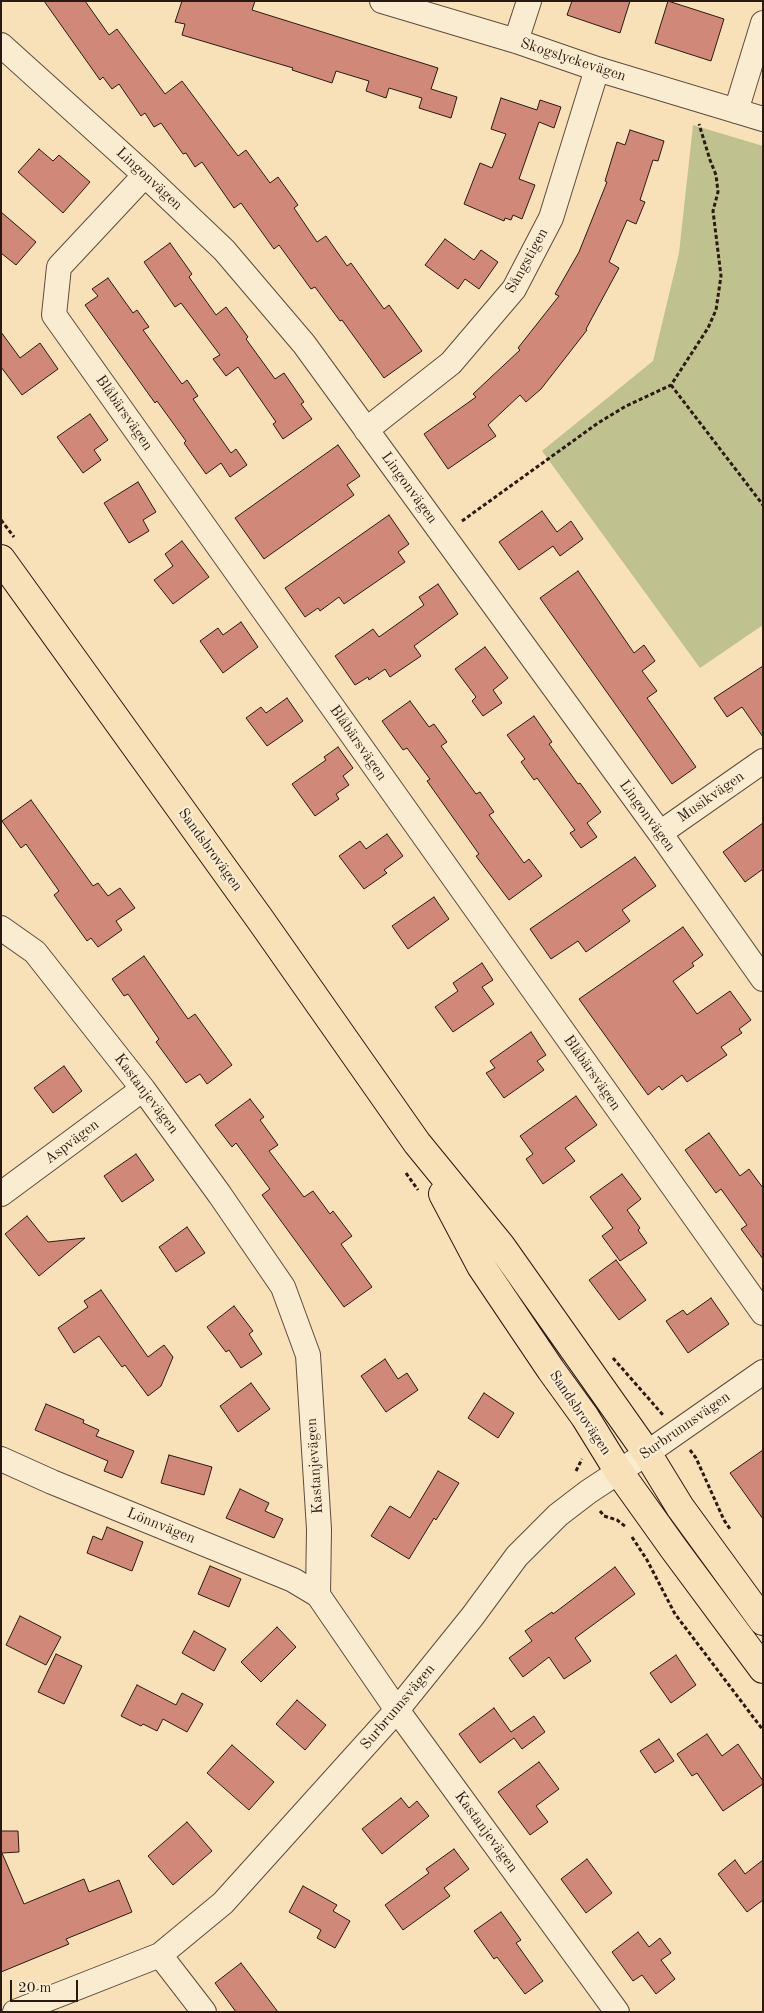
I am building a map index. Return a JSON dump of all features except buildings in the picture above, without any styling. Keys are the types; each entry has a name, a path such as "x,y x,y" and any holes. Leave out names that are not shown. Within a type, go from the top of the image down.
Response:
{"main road":[{"name":"Sandsbrovägen","path":"1,559 262,922 417,1143 501,1246 647,1453 680,1507 763,1621"},
{"name":"Sandsbrovägen","path":"417,1143 481,1266 585,1417 619,1472 763,1669"}],"street":[{"name":"Skogslyckevägen","path":"382,1 763,119"},
{"path":"516,41 529,1"},
{"path":"736,111 763,23"},
{"name":"Lingonvägen","path":"1,45 145,175 224,250 304,344 660,833 763,979"},
{"name":"Sångstigen","path":"366,430 451,363 514,289 551,218 597,69"},
{"name":"Blåbärsvägen","path":"145,175 59,267 54,315 763,1313"},
{"name":"Musikvägen","path":"660,833 763,761"},
{"name":"Kastanjevägen","path":"1,928 35,952 143,1089 220,1195 283,1287 308,1355 319,1529 318,1595 397,1710 617,2012"},
{"name":"Aspvägen","path":"1,1194 143,1089"},
{"name":"Surbrunnsvägen","path":"15,2012 160,1955 224,1903 397,1710 472,1617 518,1556 558,1515 588,1492 763,1372"},
{"name":"Lönnvägen","path":"1,1459 52,1482 293,1580 318,1595"},
{"path":"160,1955 204,2012"}],"path":[{"path":"443,535 598,423 626,406 671,385 708,328 716,310 721,276 713,211 718,192 716,175 691,97"},
{"path":"671,385 763,505"},
{"path":"401,1165 424,1198"},
{"path":"581,1451 582,1459 574,1474 604,1516 617,1520 626,1527 675,1614 763,1730"}],"green space":[{"path":"693,125 763,146 763,625 700,668 542,451 653,361 679,253"}]}
